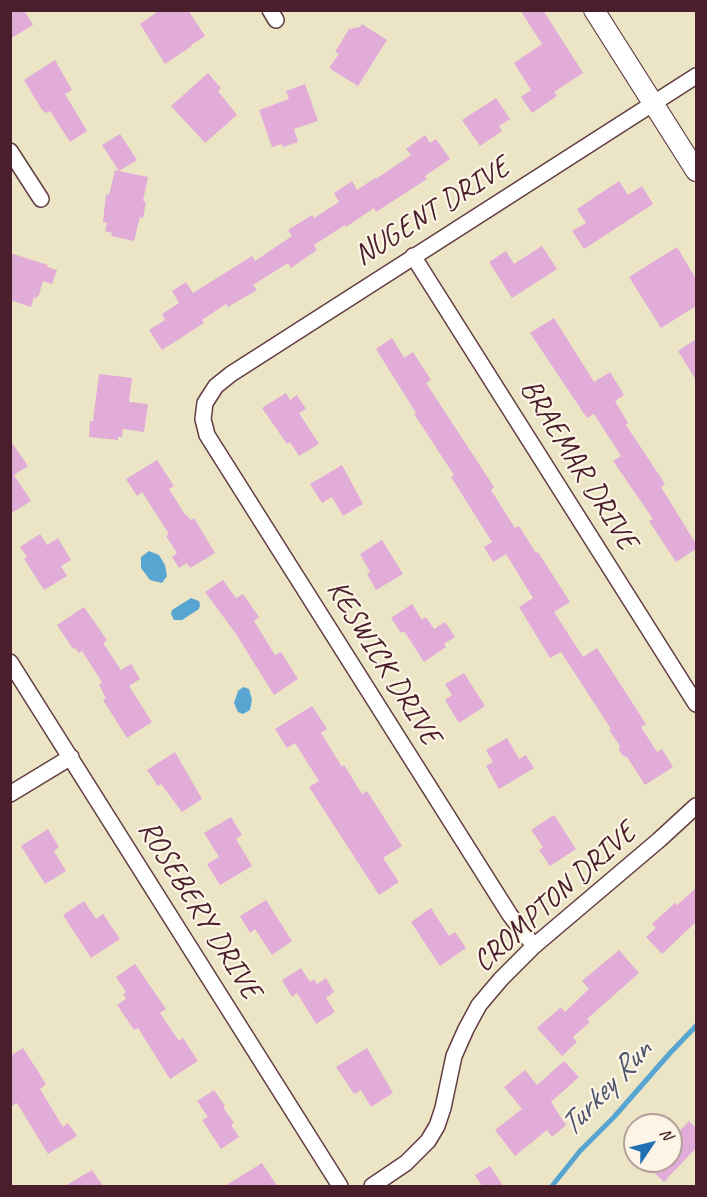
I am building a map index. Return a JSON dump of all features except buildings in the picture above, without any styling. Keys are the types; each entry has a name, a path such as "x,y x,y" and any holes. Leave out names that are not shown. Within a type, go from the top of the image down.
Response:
{"street":[{"path":"594,10 696,171"},
{"name":"NUGENT DRIVE","path":"205,403 216,386 231,374 696,76"},
{"path":"10,151 41,199"},
{"name":"BRAEMAR DRIVE","path":"413,256 696,704"},
{"name":"KESWICK DRIVE","path":"205,403 202,419 207,435 510,915 534,946"},
{"name":"ROSEBERY DRIVE","path":"10,662 340,1186"},
{"path":"10,794 71,757"},
{"name":"CROMPTON DRIVE","path":"372,1186 406,1163 428,1141 437,1126 454,1056 466,1029 479,1005 501,979 534,946 696,806"}],"water":[{"path":"149,551 159,555 165,565 167,576 162,583 150,580 141,568 141,557"},
{"path":"191,598 199,601 199,609 182,620 174,620 172,610"},
{"path":"243,687 249,689 252,700 250,710 243,714 238,712 234,703 238,691"}],"waterway":[{"name":"Turkey Run","path":"552,1186 580,1151 696,1026"}]}
